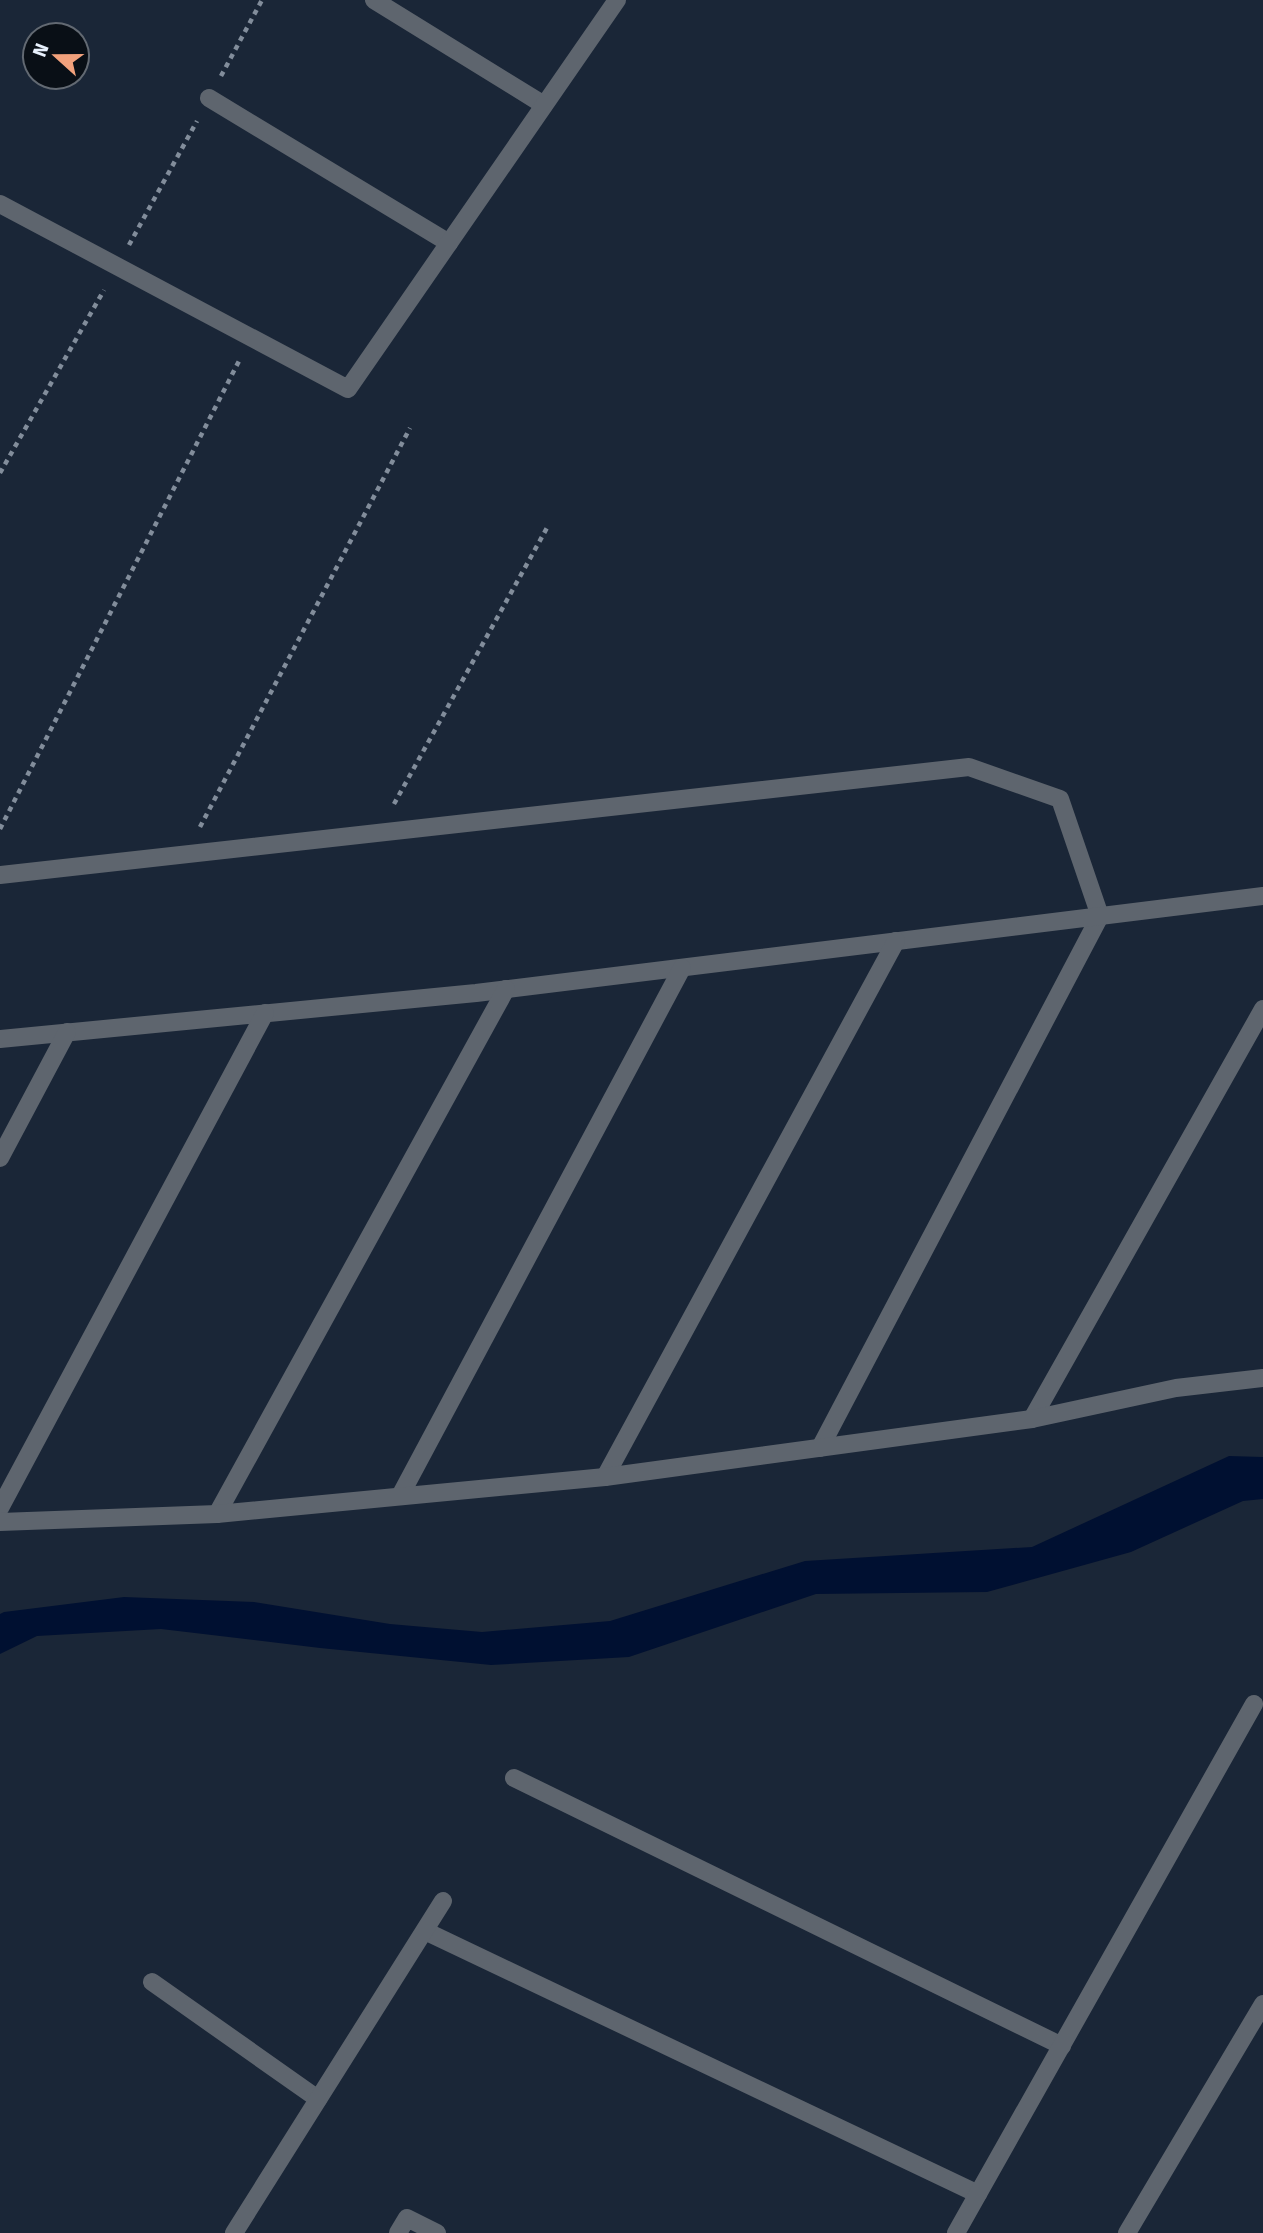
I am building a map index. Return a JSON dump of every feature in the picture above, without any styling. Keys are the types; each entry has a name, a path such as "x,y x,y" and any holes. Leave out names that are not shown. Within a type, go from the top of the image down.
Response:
{"street":[{"path":"374,0 544,106"},
{"path":"0,204 348,388 617,0"},
{"path":"209,98 449,243"},
{"path":"0,874 969,767 1060,799 1100,916 820,1448"},
{"path":"0,1039 506,989 1263,896"},
{"path":"605,1476 896,941"},
{"path":"400,1496 682,968"},
{"path":"217,1514 506,989"},
{"path":"1032,1419 1263,1009"},
{"path":"0,1508 265,1013"},
{"path":"0,1158 67,1032"},
{"path":"0,1522 217,1514 605,1476 1032,1419 1177,1388 1263,1378"},
{"path":"956,2233 1254,1704"},
{"path":"514,1778 1062,2046"},
{"path":"234,2233 443,1901"},
{"path":"425,1931 978,2194"},
{"path":"152,1982 318,2099"},
{"path":"1128,2233 1263,2004"},
{"path":"398,2233 407,2218 437,2233"}],"path":[{"path":"0,473 118,266 262,0"},
{"path":"0,829 251,338"},
{"path":"185,854 410,428"},
{"path":"378,833 548,526"}],"water":[{"path":"1229,1456 1263,1457 1263,1499 1243,1501 1131,1552 987,1592 816,1594 629,1657 491,1665 161,1629 37,1636 0,1654 0,1614 4,1612 124,1597 254,1602 390,1624 482,1632 610,1621 805,1561 1032,1547"}]}
